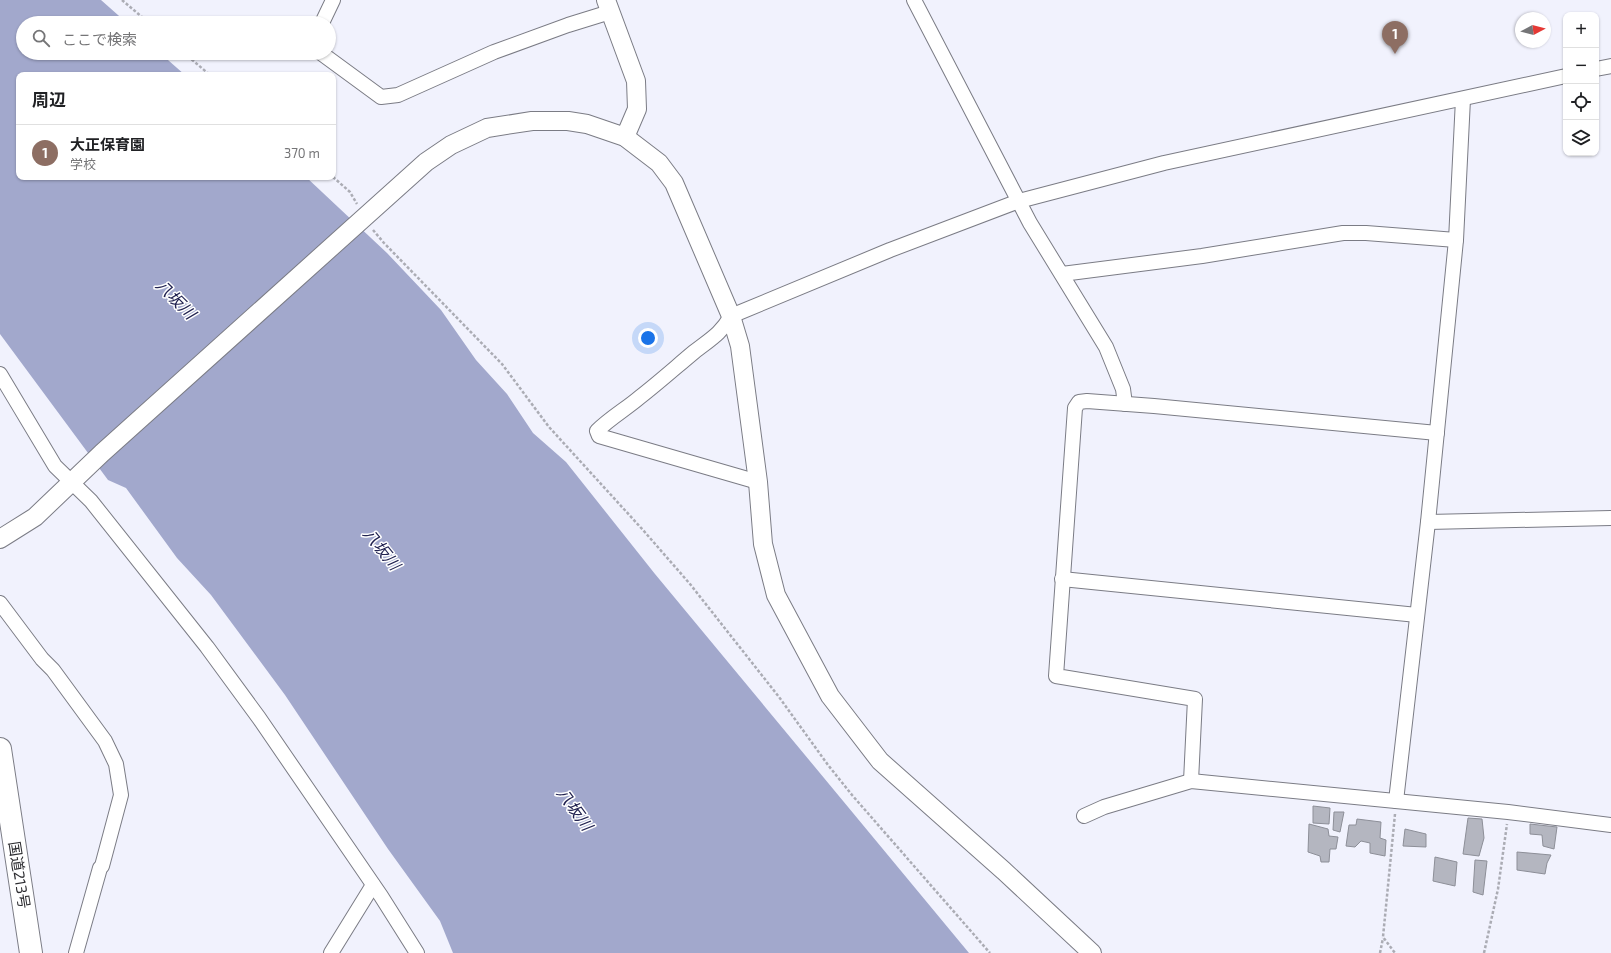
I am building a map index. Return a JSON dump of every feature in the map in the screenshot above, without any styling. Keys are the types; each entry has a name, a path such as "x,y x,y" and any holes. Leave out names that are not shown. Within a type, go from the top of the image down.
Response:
{"highway":[{"name":"国道213号","path":"0,749 31,953"}],"street":[{"path":"325,16 333,0"},
{"path":"914,0 1038,236 1106,347 1123,389 1125,404"},
{"path":"330,60 380,97 398,95 494,52 568,25 608,6 636,81 637,109 626,136"},
{"path":"1599,69 1611,66"},
{"path":"758,482 599,436 597,431 702,345 717,335 731,316 890,250 1019,201 1164,162 1563,77"},
{"path":"1396,802 1428,522 1456,240 1463,99"},
{"path":"0,539 35,517 114,442 426,162 451,145 487,128 532,121 568,121 587,124 626,136 658,162 674,183 731,316 740,346 758,482 763,544 776,595 830,696 880,761 1004,871 1092,953"},
{"path":"1062,274 1202,256 1343,233 1366,233 1456,240"},
{"path":"0,374 55,466 91,501 207,647 259,718 373,884 417,953"},
{"path":"1191,782 1195,699 1056,676 1075,408 1079,402 1087,401 1125,404 1437,433"},
{"path":"1428,522 1611,518"},
{"path":"1062,579 1417,615"},
{"path":"0,603 42,659 53,670 105,741 116,764 121,794 102,866 100,868 76,953"},
{"path":"1084,816 1104,806 1191,782 1508,812 1611,825"},
{"path":"331,953 373,884"}],"path":[{"path":"122,0 141,16"},
{"path":"192,60 206,72"},
{"path":"336,180 350,192 364,218 384,243 502,364 549,427 633,518 690,584 779,697 828,765 852,795 990,953"},
{"path":"1380,953 1383,937 1396,802"},
{"path":"1484,953 1498,889 1508,812"},
{"path":"1383,937 1395,953"}],"water":[{"name":"八坂川","path":"0,0 101,0 119,16 16,16 16,60 168,60 182,72 16,72 16,180 309,180 387,253 441,310 476,360 507,394 533,433 566,462 655,574 969,953 453,953 440,921 388,849 285,695 211,595 177,558 126,488 108,480 0,334"}],"building":[{"path":"1313,806 1330,808 1329,824 1313,823"},
{"path":"1334,812 1344,812 1340,832 1333,830"},
{"path":"1468,818 1482,819 1484,838 1479,856 1463,854"},
{"path":"1357,819 1381,822 1380,838 1386,840 1385,856 1370,853 1370,843 1361,841 1355,847 1346,846 1349,825 1356,825"},
{"path":"1309,824 1328,829 1329,836 1338,837 1336,849 1330,849 1329,862 1321,862 1320,856 1308,852"},
{"path":"1530,824 1557,827 1554,849 1543,846 1542,835 1530,834"},
{"path":"1405,829 1426,834 1426,847 1403,846"},
{"path":"1517,852 1551,855 1547,863 1545,874 1517,870"},
{"path":"1435,857 1457,862 1455,886 1433,881"},
{"path":"1475,860 1487,861 1483,895 1473,892"}],"place":[{"name":"大正保育園","path":"1395,54"}]}
